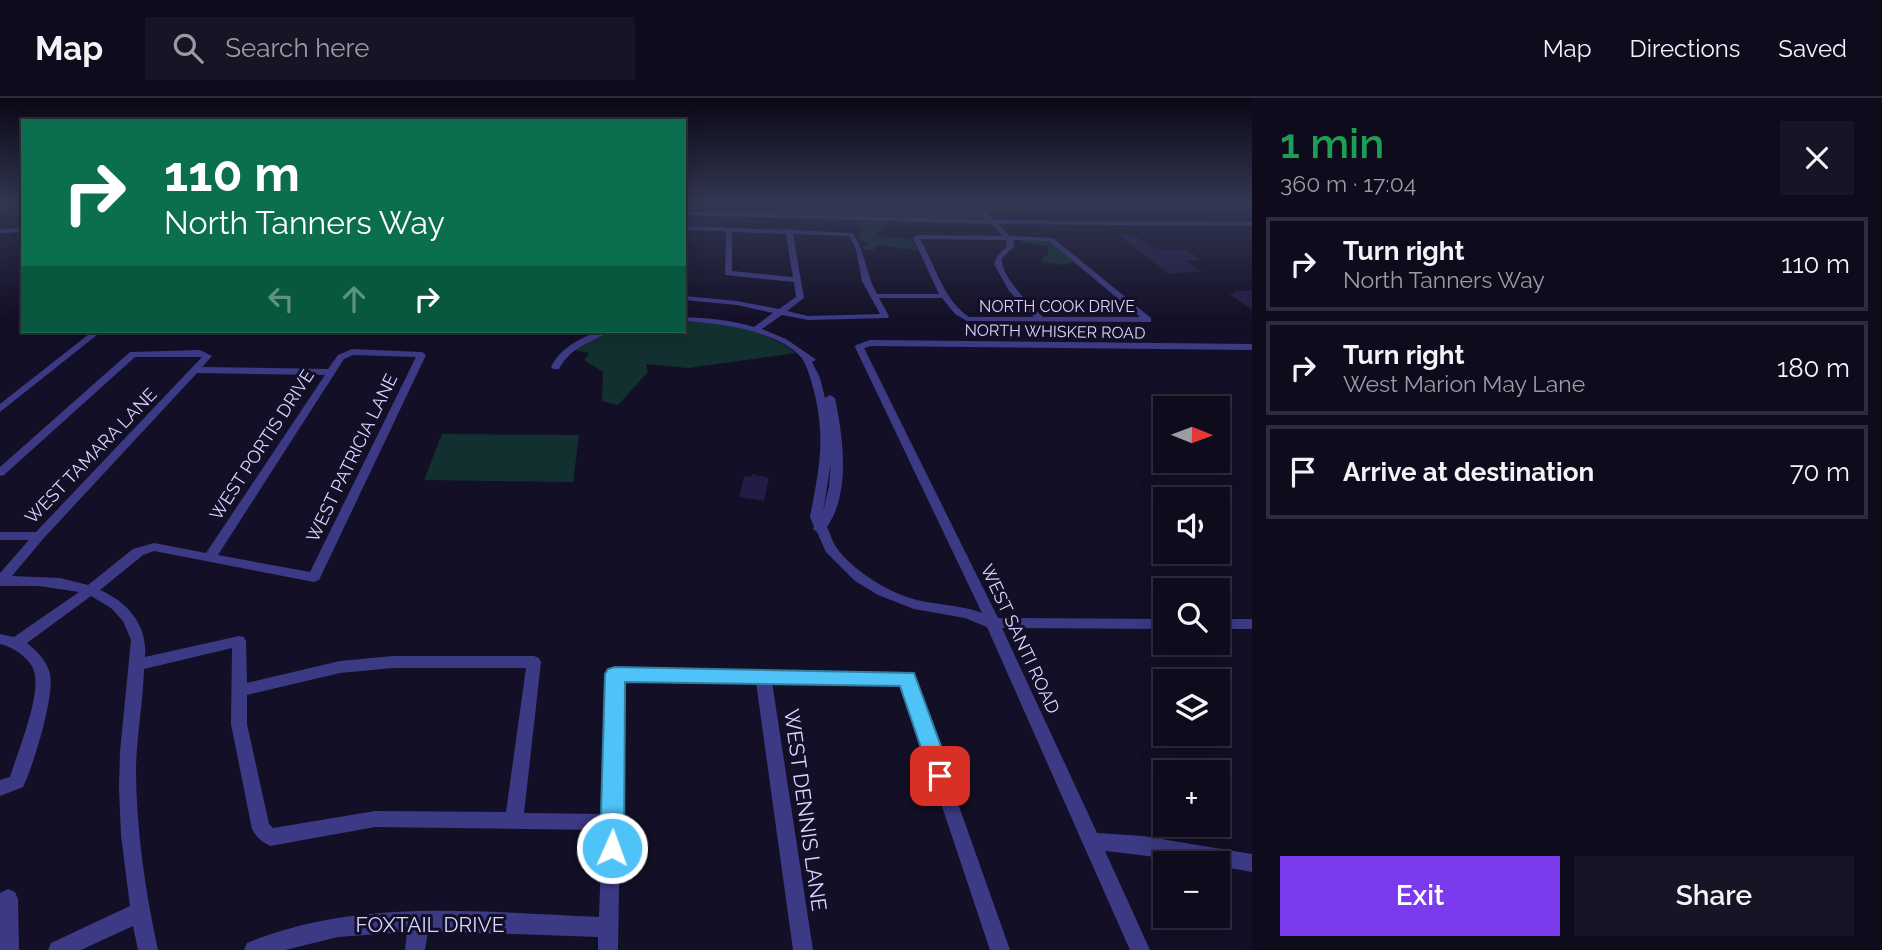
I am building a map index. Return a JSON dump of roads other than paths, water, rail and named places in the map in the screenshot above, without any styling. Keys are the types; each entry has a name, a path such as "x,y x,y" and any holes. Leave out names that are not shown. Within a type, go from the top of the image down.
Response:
{"street":[{"path":"729,242 728,273 796,280"},
{"path":"755,330 800,298 793,242"},
{"path":"686,298 737,303 816,318 883,318 854,242"},
{"path":"919,242 938,285 946,296"},
{"path":"1010,242 1011,247 999,257 998,264 1012,289 1041,320"},
{"name":"NORTH COOK DRIVE","path":"946,296 967,319 1148,320 1054,242"},
{"path":"874,296 946,296"},
{"path":"686,319 715,321 755,330 785,342 805,357 820,392 826,425 826,468 816,517 819,529 843,564 883,592 914,604 967,613 992,622 1153,624"},
{"path":"0,409 95,333"},
{"path":"556,368 562,356 578,344 602,333"},
{"name":"NORTH WHISKER ROAD","path":"859,347 870,342 1247,347"},
{"name":"WEST SANTI ROAD","path":"859,347 992,622 1140,950"},
{"path":"1247,347 1252,355"},
{"name":"WEST TAMARA LANE","path":"0,473 133,354 200,353 208,356 0,581"},
{"path":"345,354 422,355"},
{"name":"WEST PORTIS DRIVE","path":"210,557 345,354"},
{"name":"WEST PATRICIA LANE","path":"210,557 314,577 422,355"},
{"path":"196,370 331,372"},
{"path":"0,536 39,536"},
{"path":"8,785 43,677 35,659 8,641 91,590 138,552 154,547 210,557"},
{"path":"0,581 39,581 91,590 122,610 138,638 128,763 132,850 148,950"},
{"path":"1230,624 1252,624"},
{"path":"137,665 239,641 239,724 261,829 270,837 375,819 613,822"},
{"path":"239,691 340,667 393,662 534,662 514,820"},
{"path":"608,950 615,674 907,678 1000,950"},
{"name":"WEST DENNIS LANE","path":"763,676 803,950"},
{"path":"1091,841 1143,845 1252,863"},
{"path":"4,901 9,950"},
{"path":"58,950 140,912"},
{"path":"415,950 418,923"},
{"name":"FOXTAIL DRIVE","path":"254,950 308,931 353,924 609,927"}]}
